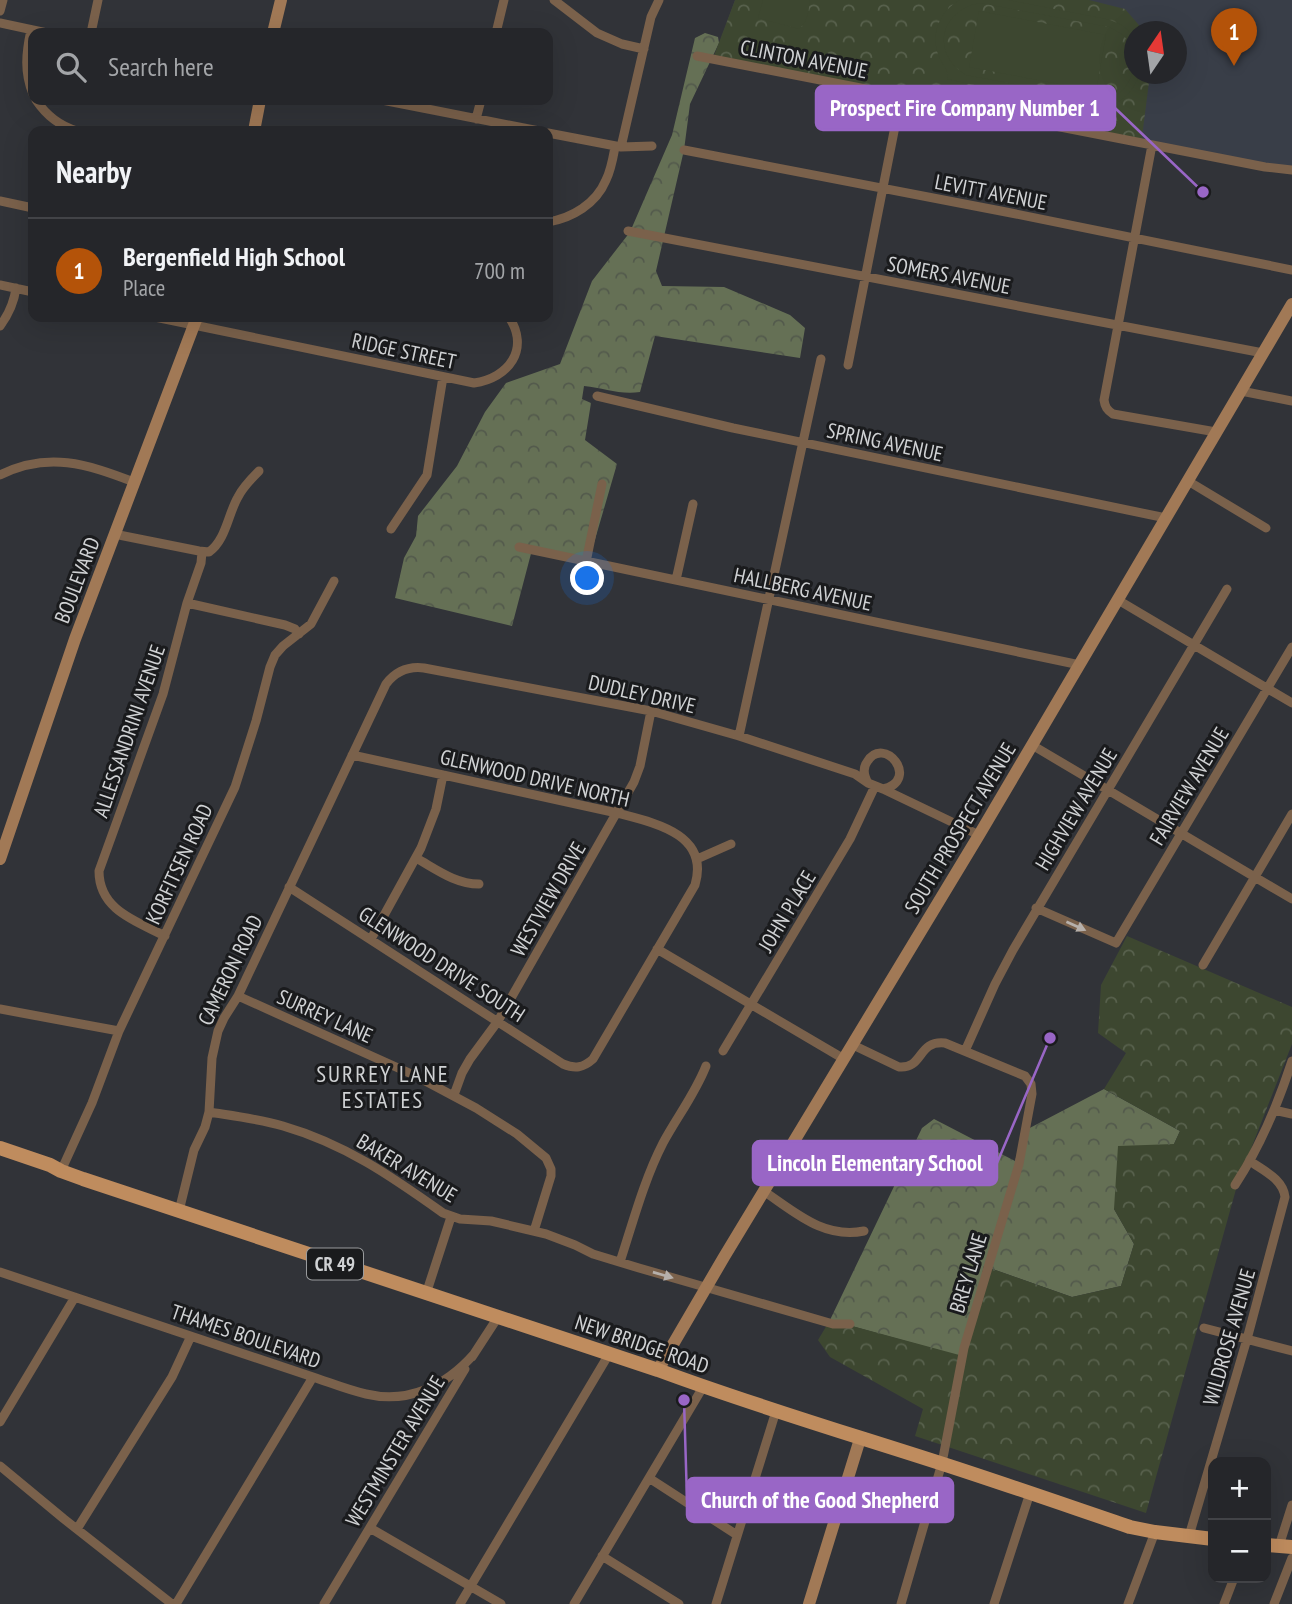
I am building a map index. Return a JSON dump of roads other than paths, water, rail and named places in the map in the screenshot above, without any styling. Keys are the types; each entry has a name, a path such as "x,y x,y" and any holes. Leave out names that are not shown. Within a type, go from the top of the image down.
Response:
{"main road":[{"name":"NEW BRIDGE ROAD","path":"0,1148 61,1171 703,1387 942,1463 1130,1527 1208,1538"},
{"name":"NEW BRIDGE ROAD","path":"0,1156 48,1170 61,1171"}],"street":[{"path":"0,11 3,0"},
{"path":"92,28 98,0"},
{"path":"274,28 281,0"},
{"path":"497,28 504,0"},
{"path":"554,0 597,33 622,44 644,49"},
{"path":"553,221 566,218 588,205 607,180 659,0"},
{"path":"0,23 28,29"},
{"path":"28,50 28,77"},
{"name":"CLINTON AVENUE","path":"697,56 1265,167 1292,170"},
{"path":"848,365 901,96"},
{"path":"40,105 53,118 68,126"},
{"path":"255,126 259,105"},
{"path":"407,105 513,126"},
{"path":"476,119 480,105"},
{"path":"553,134 618,147 652,145"},
{"path":"1153,145 1104,400 1107,409 1113,414 1216,432"},
{"name":"LEVITT AVENUE","path":"684,150 1292,270"},
{"path":"0,201 28,207"},
{"name":"SOMERS AVENUE","path":"628,231 1263,353"},
{"path":"0,285 28,291"},
{"path":"0,326 9,313 16,288"},
{"name":"SOUTH PROSPECT AVENUE","path":"658,1370 1290,310"},
{"name":"BOULEVARD","path":"0,859 66,663 196,322"},
{"name":"RIDGE STREET","path":"200,322 474,383 487,381 503,371 513,359 516,329 512,322"},
{"path":"739,736 821,359"},
{"path":"391,529 427,475 443,377"},
{"path":"1241,391 1292,401"},
{"name":"SPRING AVENUE","path":"597,397 1166,519"},
{"path":"0,475 32,463 69,462 87,465 134,482"},
{"name":"ALLESSANDRINI AVENUE","path":"165,936 115,909 101,889 99,871 163,694 202,552 209,552 218,543 241,491 260,471"},
{"path":"1188,481 1266,527"},
{"path":"586,562 601,484"},
{"path":"676,580 692,504"},
{"path":"114,534 202,552"},
{"name":"HALLBERG AVENUE","path":"519,547 1080,665"},
{"name":"KORFITSEN ROAD","path":"61,1171 93,1103 119,1031 235,787 275,655 311,624 334,581"},
{"name":"HIGHVIEW AVENUE","path":"965,1051 995,984 1036,908 1227,589"},
{"path":"1118,600 1292,703"},
{"path":"187,603 285,625 299,634"},
{"name":"FAIRVIEW AVENUE","path":"1036,908 1116,943 1292,647"},
{"name":"DUDLEY DRIVE","path":"401,671 424,668 651,711 855,774 979,835"},
{"name":"CAMERON ROAD","path":"179,1211 194,1150 209,1112 212,1058 218,1031 238,996 386,684 401,671"},
{"name":"WESTVIEW DRIVE","path":"454,1095 470,1059 498,1021 634,782 640,766 651,711"},
{"path":"1032,745 1292,899"},
{"name":"GLENWOOD DRIVE NORTH","path":"352,755 652,823 682,836 697,859"},
{"path":"370,939 416,858 429,829 443,775"},
{"name":"JOHN PLACE","path":"723,1051 850,839 875,786"},
{"path":"1203,965 1292,814"},
{"path":"731,845 697,859 695,885 657,949 844,1059"},
{"path":"416,858 457,881 479,884"},
{"name":"GLENWOOD DRIVE SOUTH","path":"289,887 563,1064 577,1067 588,1064 593,1059 657,949"},
{"name":"SURREY LANE","path":"238,996 454,1095 517,1135 546,1158 550,1163 551,1176 534,1231"},
{"path":"0,1009 119,1031"},
{"path":"853,1045 904,1068 915,1064 922,1052 932,1044 945,1043 965,1051"},
{"name":"BREY LANE","path":"901,1604 942,1463 964,1348 1019,1164 1032,1094 1031,1084 1024,1076 965,1051"},
{"path":"1235,1185 1250,1161 1274,1110 1292,1061"},
{"path":"620,1262 657,1157 706,1066"},
{"path":"1274,1110 1292,1114"},
{"name":"BAKER AVENUE","path":"209,1112 282,1126 327,1142 389,1174 451,1217 491,1220 534,1231 593,1254 706,1288 832,1324 850,1324"},
{"name":"WILDROSE AVENUE","path":"1189,1536 1247,1339 1285,1197 1277,1179 1250,1161"},
{"path":"765,1192 823,1229 845,1233 864,1231"},
{"path":"426,1294 451,1217"},
{"name":"THAMES BOULEVARD","path":"0,1272 363,1394 404,1396 429,1389 464,1366 474,1354"},
{"path":"0,1422 75,1297"},
{"name":"WESTMINSTER AVENUE","path":"324,1604 498,1317"},
{"path":"1204,1328 1292,1351"},
{"path":"77,1530 172,1377 191,1336"},
{"path":"460,1604 609,1354"},
{"path":"0,1466 77,1530 174,1604 313,1377"},
{"path":"574,1604 703,1387"},
{"path":"716,1604 776,1411"},
{"path":"809,1604 860,1439"},
{"path":"649,1478 737,1535"},
{"path":"994,1604 1030,1493"},
{"path":"1279,1546 1292,1505"},
{"path":"370,1528 501,1604"},
{"path":"1128,1604 1155,1532"},
{"path":"602,1556 679,1604"},
{"path":"1274,1604 1292,1558"},
{"path":"1224,1604 1232,1583"}],"place":[{"name":"Bergenfield High School","path":"1234,66"},
{"name":"Prospect Fire Company Number 1","path":"1203,192"},
{"name":"Lincoln Elementary School","path":"1050,1038"},
{"name":"Church of the Good Shepherd","path":"684,1400"}],"district":[{"name":"SURREY LANE ESTATES","path":"383,1086"}]}
